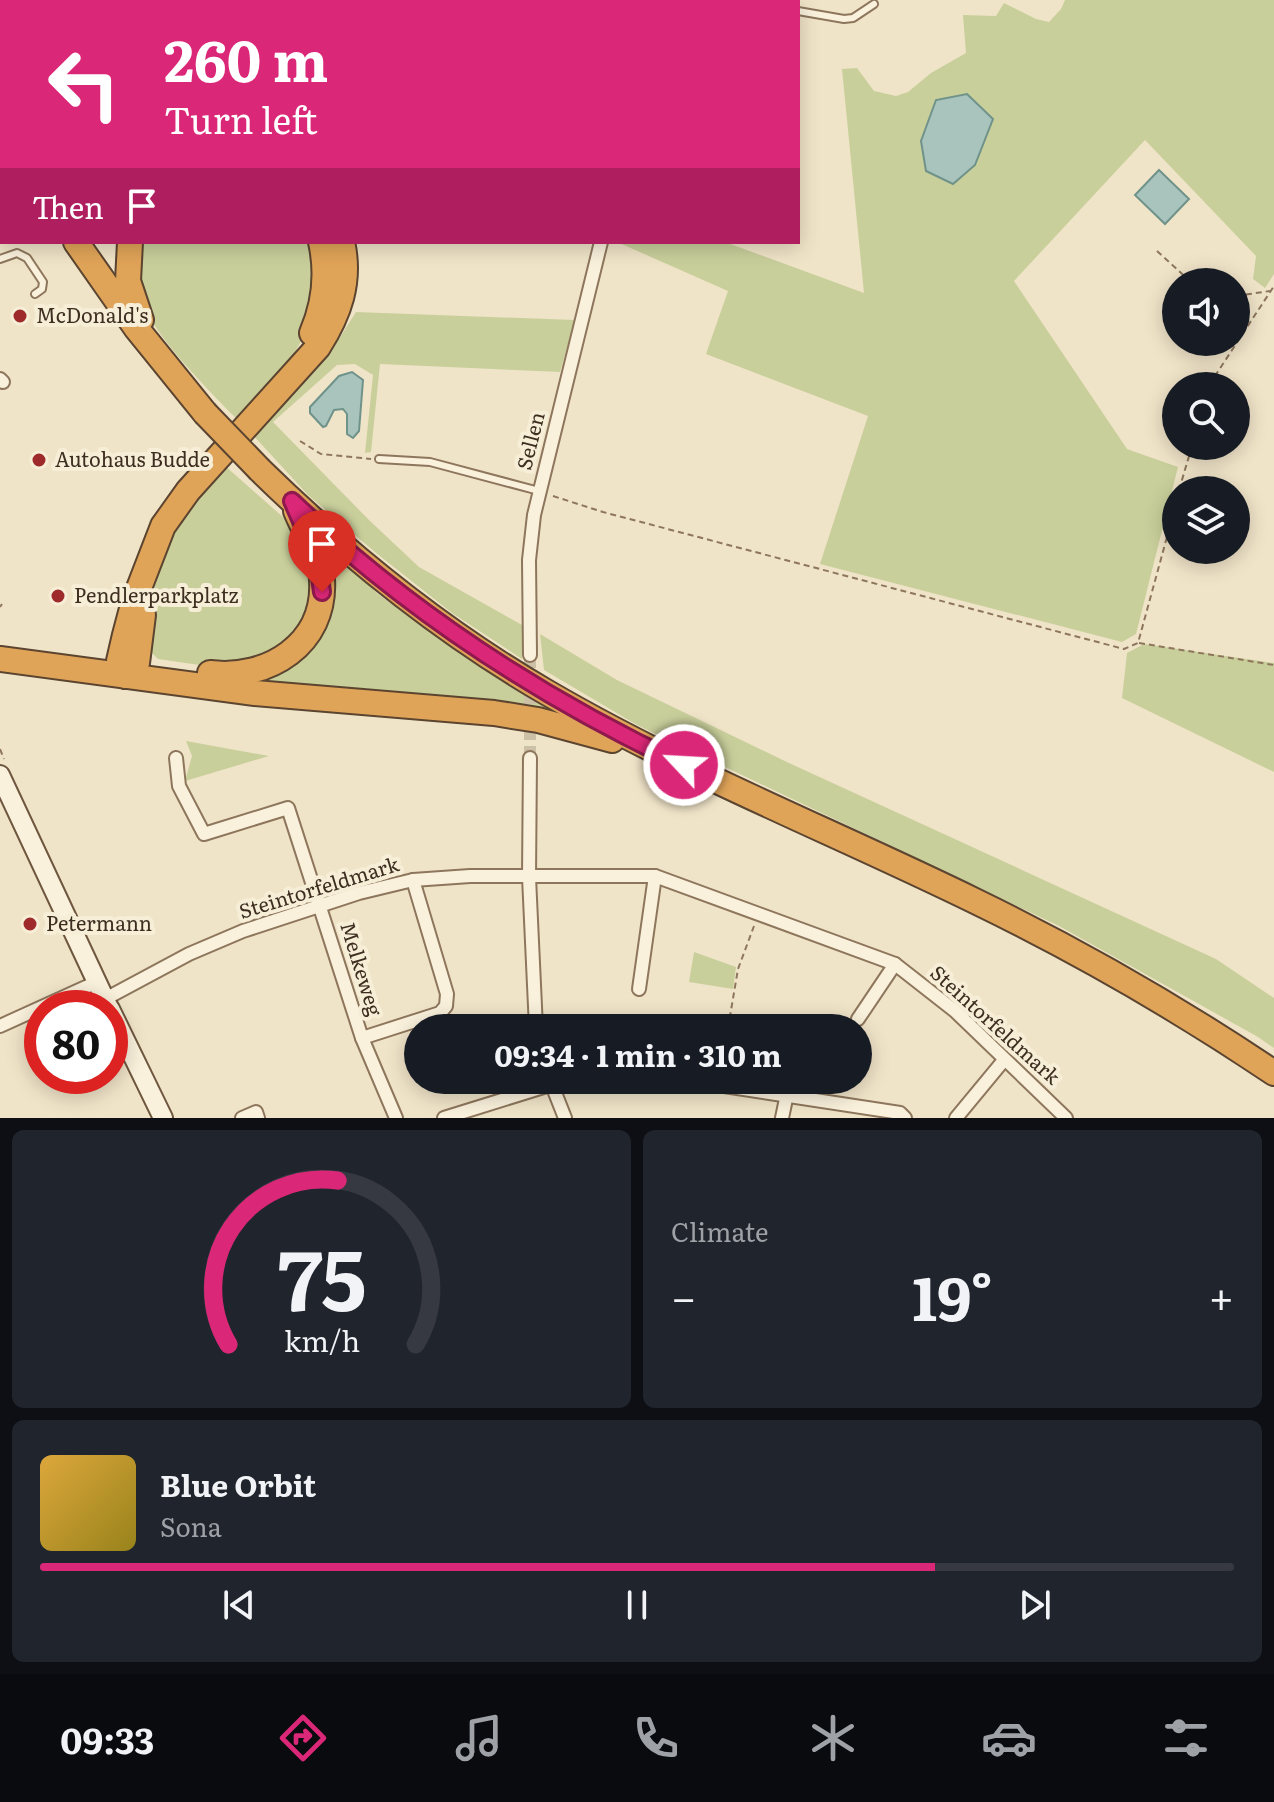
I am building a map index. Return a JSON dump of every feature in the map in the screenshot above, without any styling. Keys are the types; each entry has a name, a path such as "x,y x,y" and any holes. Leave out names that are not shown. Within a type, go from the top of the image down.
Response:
{"highway":[{"path":"77,244 159,358 205,413 292,501 359,561 441,624 545,692 660,754 1022,925 1145,992 1274,1073"},
{"path":"130,244 127,266 130,291 159,358"},
{"path":"281,387 308,341 322,305 326,273 321,244"},
{"path":"127,667 154,544 177,505 318,347 342,298 345,270 342,244"},
{"path":"0,659 237,675 269,667 300,645 318,614 322,580 317,557 292,501"},
{"path":"0,648 291,697 494,713 557,725 660,754"}],"main road":[{"path":"0,775 100,990"},
{"path":"128,1047 163,1118"}],"street":[{"name":"Sellen","path":"530,655 531,537 539,491 601,244"},
{"name":"Melkeweg","path":"176,758 179,786 204,834 288,808 362,1038 396,1118"},
{"path":"530,758 529,877 535,1014"},
{"name":"Steintorfeldmark","path":"123,990 189,954 243,931 359,893 413,880 470,876 655,876 895,964 955,1011 1066,1118"},
{"path":"639,989 655,876"},
{"path":"362,1038 440,1013 446,1006 447,994 413,880"},
{"path":"861,1014 895,964"},
{"name":"Steintorfeldmark","path":"0,1026 24,1020"},
{"path":"956,1118 1004,1060"},
{"path":"444,1118 515,1094"},
{"path":"555,1094 565,1118"},
{"path":"782,1118 787,1094 900,1113 905,1118"},
{"path":"242,1118 256,1112 258,1118"}],"lane":[{"path":"800,11 844,19 853,18 874,4"},
{"path":"0,259 14,253 27,258 43,282 42,289 35,294"},
{"path":"379,459 430,462 539,491"}],"path":[{"path":"1157,251 1176,268"},
{"path":"1218,372 1274,286"},
{"path":"1250,294 1271,291"},
{"path":"300,441 321,454 379,459"},
{"path":"539,491 603,512 1124,649 1138,643 1274,665"},
{"path":"1138,643 1162,555"},
{"path":"730,1014 738,969 758,913"}],"green space":[{"path":"1065,0 1274,0 1274,274 1265,288 1253,279 1256,256 1145,140 1014,281 1127,449 1178,467 1176,476 1162,476 1162,531 1136,634 1122,642 820,564 868,416 706,354 728,291 622,244 730,244 864,293 842,69 857,68 874,91 896,96 908,92 931,73 966,53 963,15 996,16 1004,3 1049,22"},
{"path":"138,244 316,244 317,249 307,331 285,369 240,422 153,324 138,291"},
{"path":"356,312 575,320 560,372 380,364 371,452 365,453 373,375 355,364 337,365 273,422 419,567 522,625 522,659 452,613 376,553 308,495 252,434 328,356"},
{"path":"223,464 283,517 310,555 311,612 278,655 220,668 158,659 147,648 147,635 150,592 160,550 176,521"},
{"path":"318,536 378,594 405,614 590,726 212,679 311,640"},
{"path":"540,634 617,680 789,763 1216,959 1274,998 1274,1048 1059,926 637,725 544,670"},
{"path":"1144,644 1274,663 1274,772 1122,698 1127,653"},
{"path":"186,741 269,756 185,781 192,756"},
{"path":"694,952 736,967 733,989 689,982"}],"water":[{"path":"967,94 993,119 975,165 953,184 926,171 921,141 936,100"},
{"path":"1159,170 1189,199 1165,224 1135,195"},
{"path":"352,372 363,380 359,431 353,438 347,434 347,414 343,409 334,410 323,427 310,413 310,407 339,376"}],"tunnel":[{"path":"530,655 530,758"}],"place":[{"name":"McDonald's","path":"20,316"},
{"name":"Autohaus Budde","path":"39,460"},
{"name":"Pendlerparkplatz","path":"58,596"},
{"name":"Petermann","path":"30,924"}],"route":[{"path":"322,592 317,557 292,501 387,584 441,624 545,692 684,765"}]}
